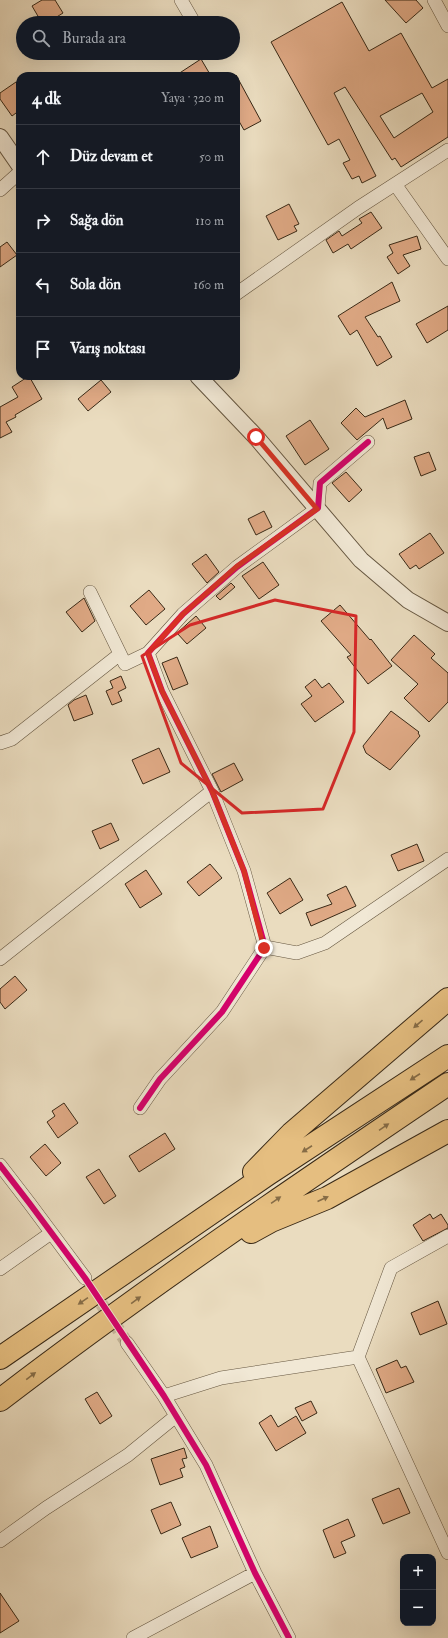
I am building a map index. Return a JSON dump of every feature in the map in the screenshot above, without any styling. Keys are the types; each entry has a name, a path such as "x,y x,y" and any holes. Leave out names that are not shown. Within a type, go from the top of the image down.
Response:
{"highway":[{"path":"155,1251 258,1169 292,1133 448,999"},
{"path":"0,1358 268,1174 448,1056"},
{"path":"0,1400 175,1271 448,1084"},
{"path":"175,1271 271,1221 327,1198 448,1131"}],"street":[{"path":"181,0 190,16"},
{"path":"434,0 448,26"},
{"path":"0,137 16,160"},
{"path":"240,291 358,208 448,150"},
{"path":"0,190 16,176"},
{"path":"395,184 448,259"},
{"path":"202,380 256,437 361,560 408,600 447,620"},
{"path":"90,592 125,664 148,653 183,614 236,567 317,509 320,483 368,442"},
{"path":"140,1108 160,1079 222,1012 264,948 244,871 212,791 162,691 148,653"},
{"path":"0,744 12,739 120,654"},
{"path":"0,958 212,791"},
{"path":"264,948 297,953 325,943 448,859"},
{"path":"0,1165 85,1278"},
{"path":"0,1269 51,1233"},
{"path":"448,1236 391,1268 358,1357 448,1553"},
{"path":"127,1343 164,1396 206,1465 256,1573 289,1638"},
{"path":"164,1396 221,1378 358,1357"},
{"path":"0,1540 46,1508 128,1455 176,1416"},
{"path":"133,1638 256,1573"}],"highlighted area":[{"path":"275,600 356,616 354,732 323,809 242,813 181,763 142,656 190,625"}],"building":[{"path":"42,0 55,0 63,13 58,16 38,16 32,6"},
{"path":"385,0 416,0 423,8 406,23"},
{"path":"342,2 369,51 401,33 432,88 448,79 448,137 401,167 395,158 392,160 345,87 334,93 376,176 362,183 359,176 352,179 343,163 350,160 339,139 328,145 271,42","holes":["422,93 433,112 394,138 380,116"]},
{"path":"202,60 209,72 181,72"},
{"path":"16,82 16,113 12,116 0,99 0,93"},
{"path":"240,82 261,121 244,130 240,123"},
{"path":"289,204 299,224 294,226 297,231 278,240 266,216"},
{"path":"371,212 382,228 351,249 348,244 333,253 326,240 339,231 342,236 362,223 359,219"},
{"path":"417,236 421,249 403,255 410,266 398,274 387,257 393,253 389,245"},
{"path":"7,242 16,256 0,267 0,247"},
{"path":"392,282 400,301 365,317 378,337 380,336 392,357 377,366 357,330 350,335 338,316"},
{"path":"448,306 448,330 427,343 416,324"},
{"path":"23,380 31,380 42,399 6,422 12,432 0,438 0,407 18,397 12,387"},
{"path":"101,380 111,392 88,411 78,399"},
{"path":"405,400 412,419 387,429 383,418 357,440 341,423 356,408 365,417"},
{"path":"310,420 329,449 305,465 286,436"},
{"path":"429,452 436,470 421,476 414,457"},
{"path":"346,472 362,490 349,502 332,483"},
{"path":"264,511 272,527 256,535 248,519"},
{"path":"430,533 444,553 419,569 416,565 410,569 399,554"},
{"path":"206,554 219,572 207,583 192,564"},
{"path":"263,562 279,585 259,599 242,576"},
{"path":"231,583 235,587 220,600 216,596"},
{"path":"149,590 165,609 146,625 130,606"},
{"path":"84,598 95,621 82,632 66,612"},
{"path":"340,605 370,640 371,639 392,666 368,684 347,657 351,655 321,621"},
{"path":"196,616 206,628 187,644 177,633"},
{"path":"414,635 435,654 431,658 448,673 448,702 429,722 404,698 418,684 391,660"},
{"path":"177,657 188,684 173,690 162,663"},
{"path":"121,676 126,688 118,692 122,701 112,705 106,691 113,688 110,681"},
{"path":"315,679 322,688 329,683 344,702 315,722 301,704 312,696 305,687"},
{"path":"86,695 93,714 74,721 68,705 74,700"},
{"path":"391,711 419,732 418,733 420,736 390,770 366,753 363,746"},
{"path":"159,748 170,772 143,784 132,760"},
{"path":"234,763 243,780 221,792 212,774"},
{"path":"111,823 119,840 100,849 92,831"},
{"path":"417,844 424,861 398,871 391,855"},
{"path":"210,864 222,878 199,896 187,882"},
{"path":"146,870 162,894 140,908 125,884"},
{"path":"290,878 303,900 280,914 267,893"},
{"path":"346,886 356,906 311,926 306,913 332,904 327,895"},
{"path":"15,976 27,990 5,1009 0,1002 0,989"},
{"path":"64,1103 78,1123 58,1138 47,1122 55,1116 52,1111"},
{"path":"165,1133 175,1149 139,1172 129,1156"},
{"path":"45,1144 61,1163 46,1176 30,1157"},
{"path":"99,1169 116,1196 104,1204 86,1177"},
{"path":"430,1214 433,1219 441,1214 448,1225 448,1228 423,1241 413,1225"},
{"path":"438,1301 447,1324 420,1335 411,1313"},
{"path":"397,1360 401,1368 406,1366 414,1382 386,1393 376,1369"},
{"path":"97,1392 112,1416 100,1424 85,1399"},
{"path":"311,1401 317,1413 302,1421 295,1408"},
{"path":"271,1415 278,1427 296,1416 306,1433 276,1451 259,1423"},
{"path":"184,1448 187,1458 182,1459 185,1467 180,1469 183,1477 160,1485 151,1459"},
{"path":"399,1488 410,1513 383,1524 372,1499"},
{"path":"171,1502 181,1525 161,1534 151,1510"},
{"path":"348,1519 355,1536 341,1542 346,1553 334,1558 323,1530"},
{"path":"210,1526 218,1547 191,1558 182,1538"},
{"path":"0,1593 19,1621 0,1633"}],"tunnel":[{"path":"91,1288 127,1343"}],"cycle path":[{"path":"140,1108 160,1079 222,1012 265,947 244,871 212,791 162,691 148,653 183,614 237,567 318,508 320,483 368,442"},
{"path":"0,1165 85,1278 164,1396 206,1465 255,1573 289,1638"}],"route":[{"path":"256,437 317,509 236,567 183,614 148,653 162,691 212,791 244,871 264,948"}]}
